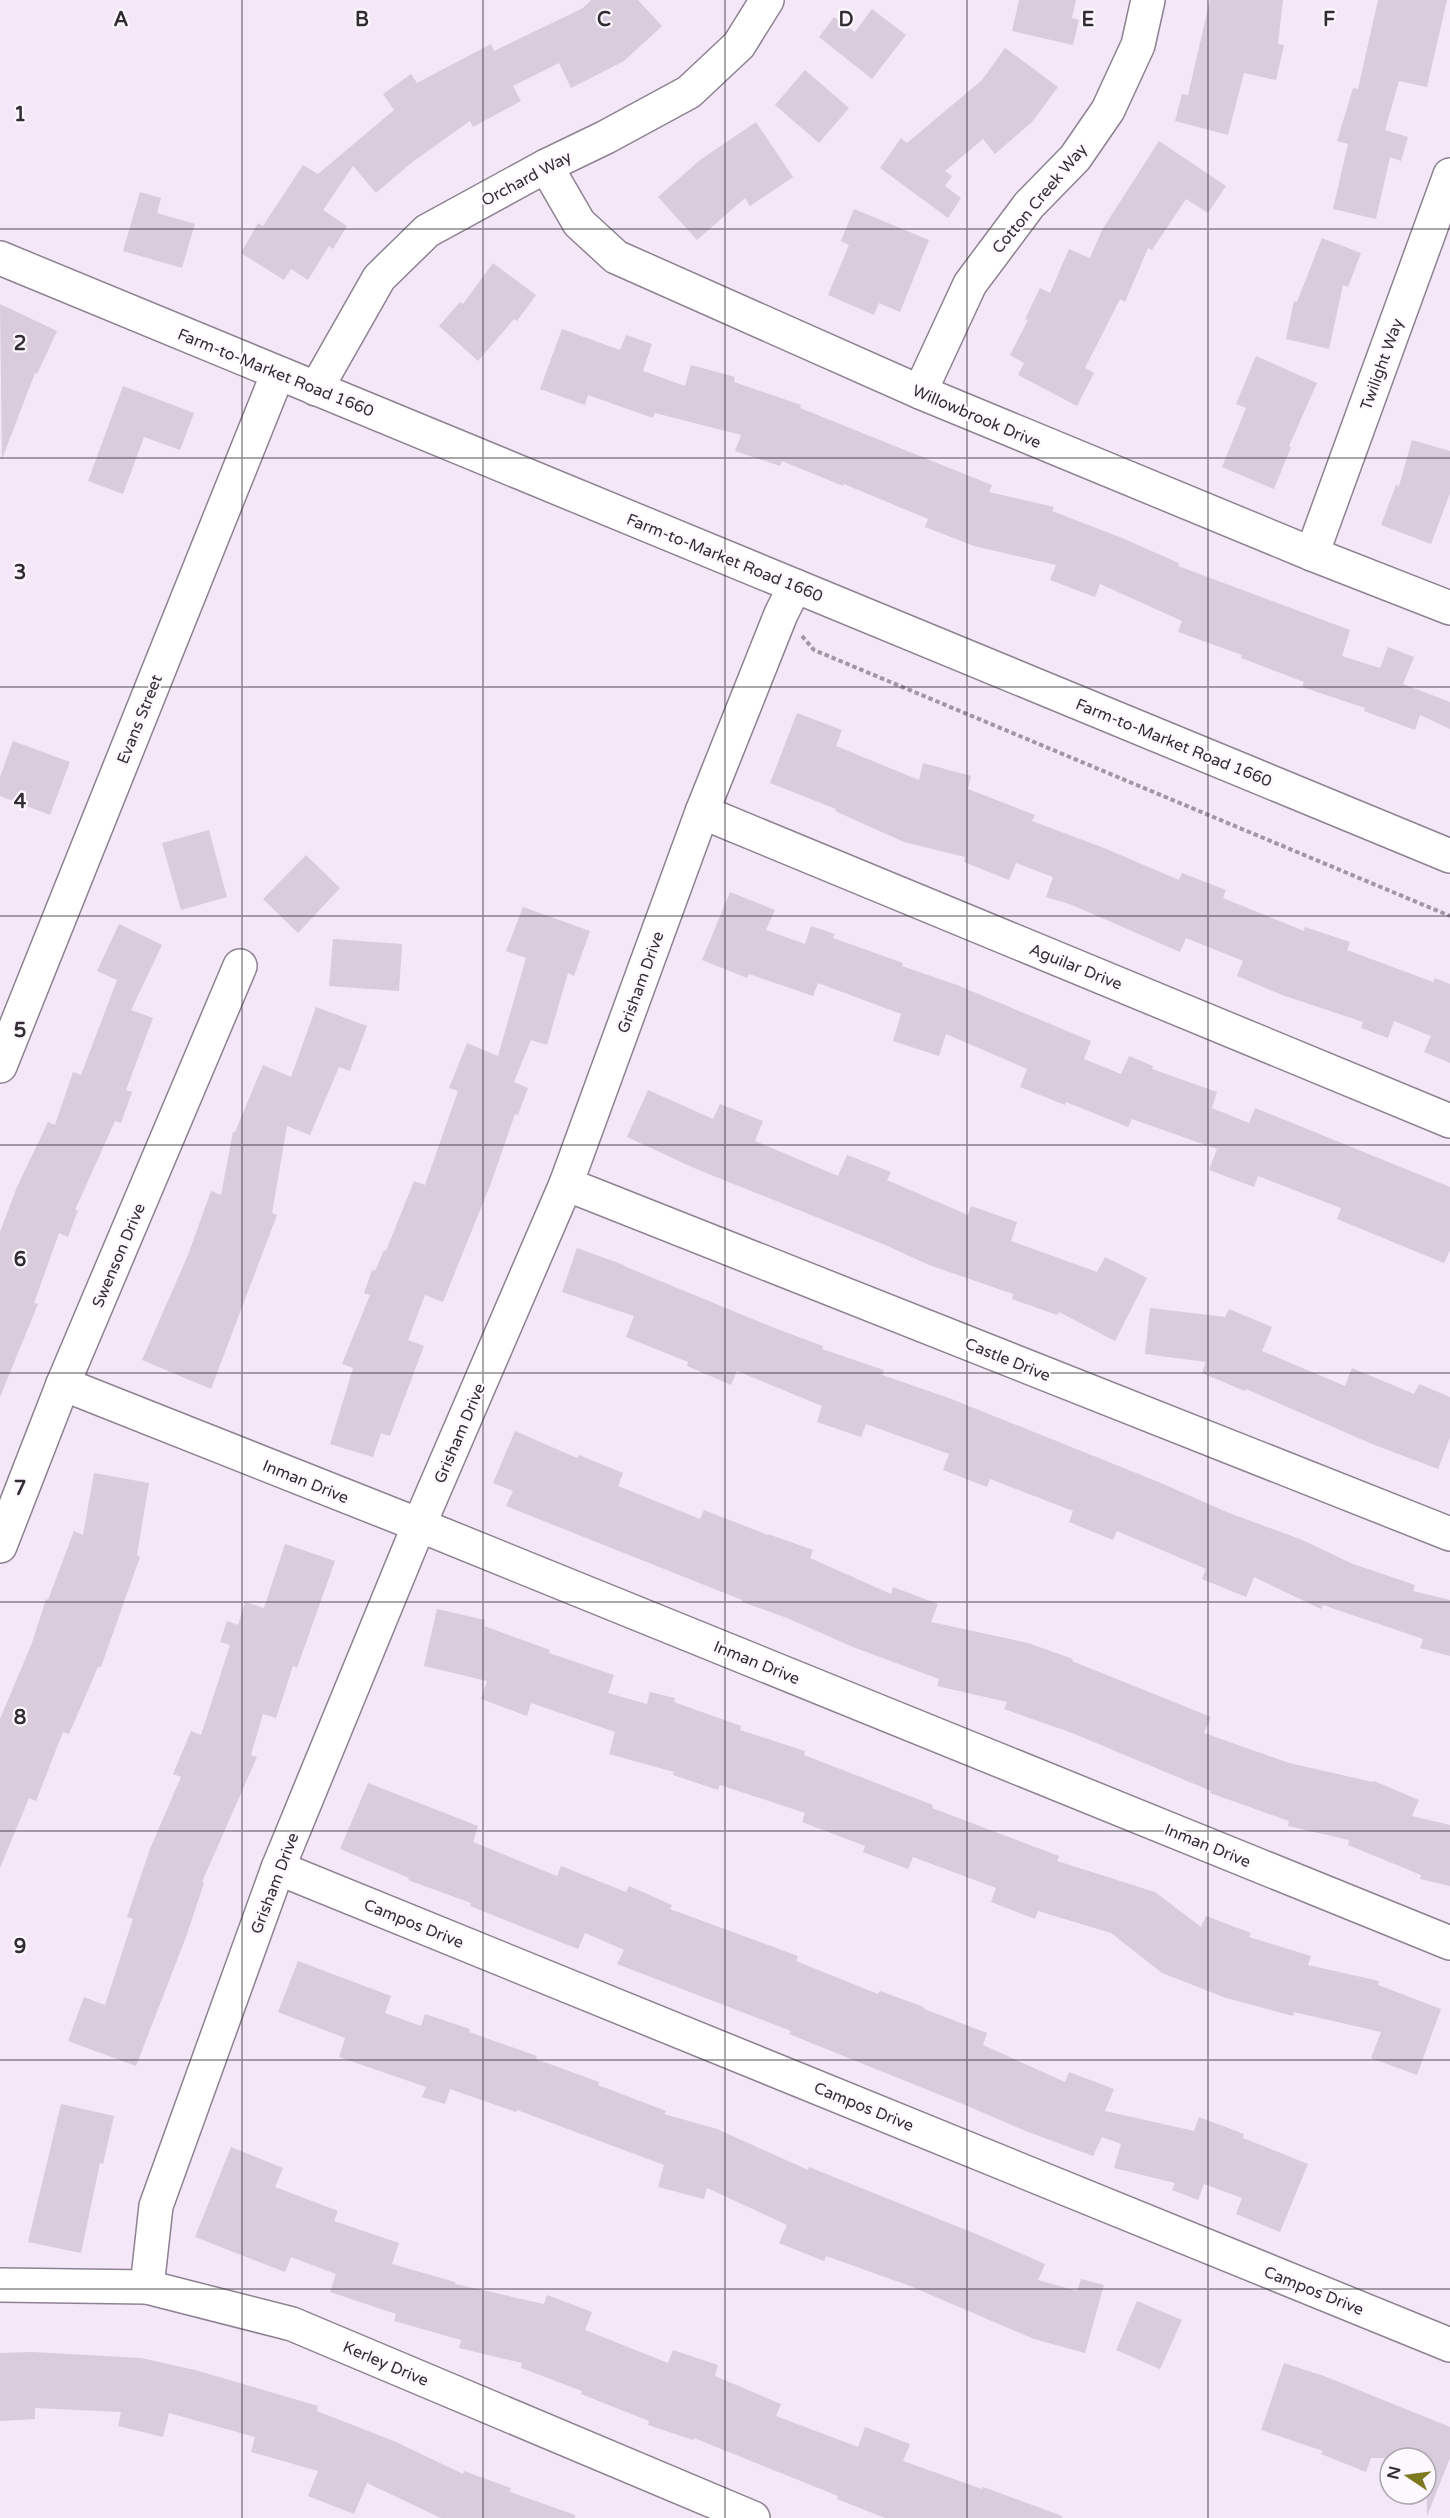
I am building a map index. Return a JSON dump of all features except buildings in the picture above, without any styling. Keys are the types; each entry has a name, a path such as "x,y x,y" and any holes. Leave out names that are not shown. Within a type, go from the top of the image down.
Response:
{"street":[{"name":"Orchard Way","path":"316,389 379,278 427,231 689,92 739,45 767,0"},
{"name":"Cotton Creek Way","path":"920,392 970,284 1029,204 1075,158 1108,110 1138,45 1148,0"},
{"name":"Willowbrook Drive","path":"546,166 579,223 616,257 920,392 1312,554 1450,608"},
{"name":"Twilight Way","path":"1312,554 1450,175"},
{"name":"Farm-to-Market Road 1660","path":"0,258 1450,856"},
{"name":"Evans Street","path":"3,1049 278,373"},
{"name":"Grisham Drive","path":"147,2288 156,2206 278,1868 419,1525 566,1184 702,812 781,614 795,586"},
{"name":"Aguilar Drive","path":"702,812 1450,1121"},
{"name":"Swenson Drive","path":"0,1546 63,1384 240,966"},
{"name":"Castle Drive","path":"566,1184 1450,1534"},
{"name":"Inman Drive","path":"63,1384 419,1525 1450,1943"},
{"name":"Campos Drive","path":"278,1868 1450,2345"},
{"name":"Kerley Drive","path":"0,2286 147,2288 292,2324 753,2518"}],"path":[{"path":"800,633 814,650 1450,916"}]}
